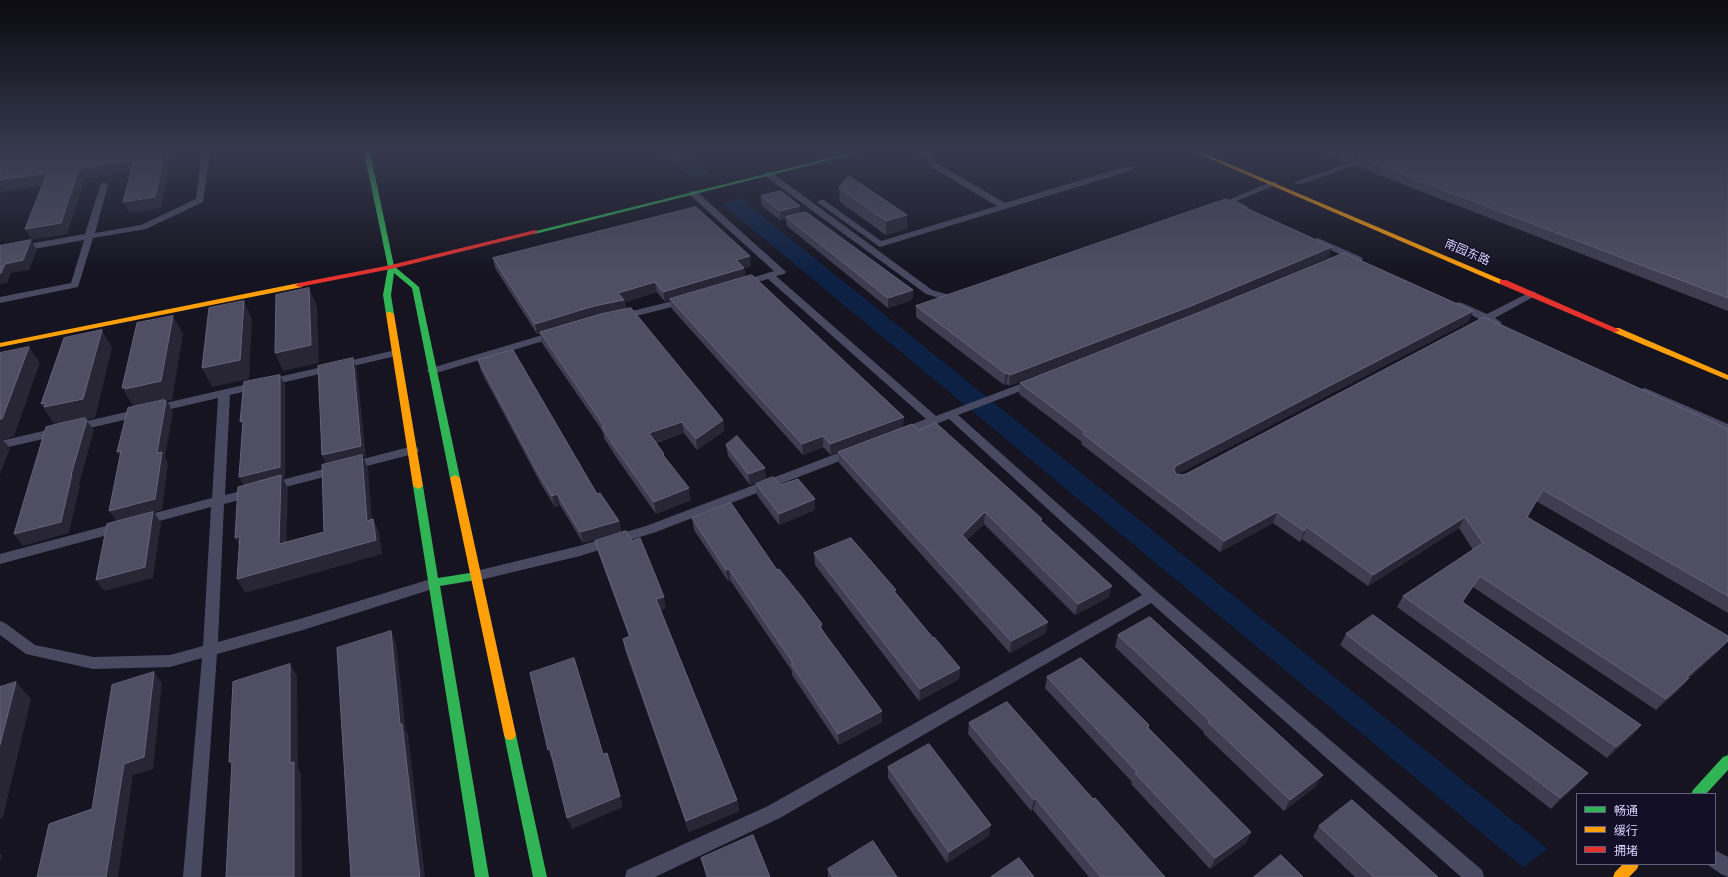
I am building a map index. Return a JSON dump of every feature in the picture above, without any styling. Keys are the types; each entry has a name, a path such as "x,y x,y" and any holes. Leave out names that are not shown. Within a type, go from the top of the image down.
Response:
{"street":[{"path":"376,193 391,267 387,295 396,353 482,877"},
{"path":"0,345 391,267 693,193"},
{"name":"南园东路","path":"1295,193 1728,378"},
{"name":"南园东路","path":"1309,193 1728,369"},
{"path":"391,267 415,287 540,877"},
{"path":"434,583 476,576"},
{"path":"1699,793 1728,761"},
{"path":"1620,877 1631,865"}],"lane":[{"path":"0,300 75,286 102,193"},
{"path":"0,252 143,227 200,200 201,193"},
{"path":"693,193 781,272 732,287"},
{"path":"794,193 929,292 950,298"},
{"path":"982,193 1004,206"},
{"path":"821,202 880,244 1047,193"},
{"path":"1251,193 1230,201 1251,210"},
{"path":"1306,236 1369,264"},
{"path":"1334,260 1348,254"},
{"path":"770,276 934,420"},
{"path":"1473,326 1532,294"},
{"path":"608,319 657,310 694,298"},
{"path":"1452,303 1508,328"},
{"path":"432,371 564,331"},
{"path":"0,445 396,353"},
{"path":"889,437 1048,377"},
{"path":"1636,387 1728,429"},
{"path":"192,877 210,650 224,393"},
{"path":"957,412 1152,596 1475,877"},
{"path":"476,576 580,551 651,529 867,446"},
{"path":"0,559 412,450"},
{"path":"0,627 31,650 93,663 170,661 303,624 434,583"},
{"path":"634,877 774,812 1152,596"},
{"path":"1716,860 1728,868"}],"water":[{"path":"741,199 1548,849 1523,867 722,204"}],"building":[{"path":"39,193 71,193 61,223 25,229"},
{"path":"125,193 156,193 155,197 123,202"},
{"path":"773,193 783,193 800,206 780,211 761,196"},
{"path":"846,193 874,193 907,215 886,221"},
{"path":"1451,193 1728,193 1728,298"},
{"path":"1226,199 1332,247 1191,306 1010,375 1008,373 1006,374 916,306"},
{"path":"696,207 750,256 736,260 744,268 663,292 655,282 618,293 624,300 594,306 535,324 493,258"},
{"path":"806,212 913,290 888,298 786,217"},
{"path":"31,240 23,260 5,264 0,273 0,246"},
{"path":"1344,253 1473,311 1176,466 1174,469 1176,474 1186,474 1484,317 1728,429 1728,596 1543,490 1527,517 1728,636 1728,641 1687,677 1689,678 1666,699 1480,576 1462,602 1641,725 1616,747 1403,596 1483,543 1465,517 1373,575 1307,527 1304,531 1277,512 1224,541 1083,434 1085,432 1020,383"},
{"path":"752,275 904,417 830,444 823,436 802,444 670,299"},
{"path":"309,288 311,345 275,353 276,295"},
{"path":"244,301 240,360 202,368 209,308"},
{"path":"631,308 723,420 696,439 682,422 649,433 664,454 663,455 689,488 654,502 614,446 602,427 604,426 540,332 601,314"},
{"path":"173,316 161,381 125,389 126,387 122,388 137,323"},
{"path":"102,330 83,399 44,407 46,403 41,404 64,338"},
{"path":"29,347 2,419 0,419 0,353"},
{"path":"513,350 597,494 600,493 619,521 580,532 557,494 552,496 538,473 478,360"},
{"path":"353,358 361,446 322,455 318,366"},
{"path":"280,375 280,467 239,477 243,421 240,422 244,382"},
{"path":"164,400 166,401 157,453 162,452 155,499 109,511 121,451 117,452 128,408"},
{"path":"85,418 85,420 87,420 71,475 72,474 61,522 14,534 46,427"},
{"path":"936,423 1042,519 1040,520 1112,586 1078,604 985,512 962,535 1048,622 1011,641 838,452 912,424 918,430"},
{"path":"737,436 765,468 748,474 726,445"},
{"path":"362,455 367,521 373,519 376,540 237,579 240,536 235,538 238,487 281,475 279,544 324,532 322,465"},
{"path":"773,477 780,485 798,479 815,499 779,514 756,484"},
{"path":"731,503 777,570 779,569 822,624 819,626 882,711 838,734 791,664 793,663 729,569 726,570 692,518"},
{"path":"153,512 145,567 96,580 107,524"},
{"path":"626,531 632,541 640,538 652,567 664,597 656,599 737,800 686,821 623,639 630,636 595,541"},
{"path":"851,538 896,590 894,591 933,638 934,637 960,668 920,689 814,553"},
{"path":"1373,615 1588,773 1560,798 1346,634"},
{"path":"1150,617 1323,775 1290,800 1208,722 1210,721 1118,635"},
{"path":"391,631 400,724 402,724 420,877 351,877 337,648"},
{"path":"574,658 603,754 607,753 620,796 567,818 550,749 548,750 530,673"},
{"path":"1081,658 1149,725 1147,727 1251,832 1215,858 1135,773 1137,772 1047,677"},
{"path":"290,664 290,763 294,762 294,877 226,877 232,761 229,762 233,682"},
{"path":"154,672 144,757 124,764 106,877 37,877 49,824 92,809 112,685"},
{"path":"16,682 0,745 0,687"},
{"path":"1007,702 1165,877 1101,877 1036,799 1034,800 969,723"},
{"path":"929,744 991,825 949,852 888,767"},
{"path":"1352,800 1438,877 1374,877 1319,826"},
{"path":"753,835 770,877 708,877 701,858"},
{"path":"873,841 897,877 833,877 828,869"},
{"path":"1281,855 1303,877 1254,877"},
{"path":"1019,858 1034,877 991,877"}],"traffic: fast":[{"path":"376,193 391,267"},
{"path":"535,232 694,193"},
{"path":"390,314 387,295 391,267 415,287 455,478"},
{"path":"418,486 482,877"},
{"path":"434,583 476,576"},
{"path":"510,735 540,877"},
{"path":"1699,793 1728,761"}],"traffic: slow":[{"path":"1293,193 1503,282"},
{"path":"0,345 299,285"},
{"path":"390,314 418,486"},
{"path":"1616,330 1728,378"},
{"path":"455,478 510,735"},
{"path":"1620,877 1631,865"}],"traffic: jam":[{"path":"299,285 391,267 535,232"},
{"path":"1503,282 1616,330"}]}
